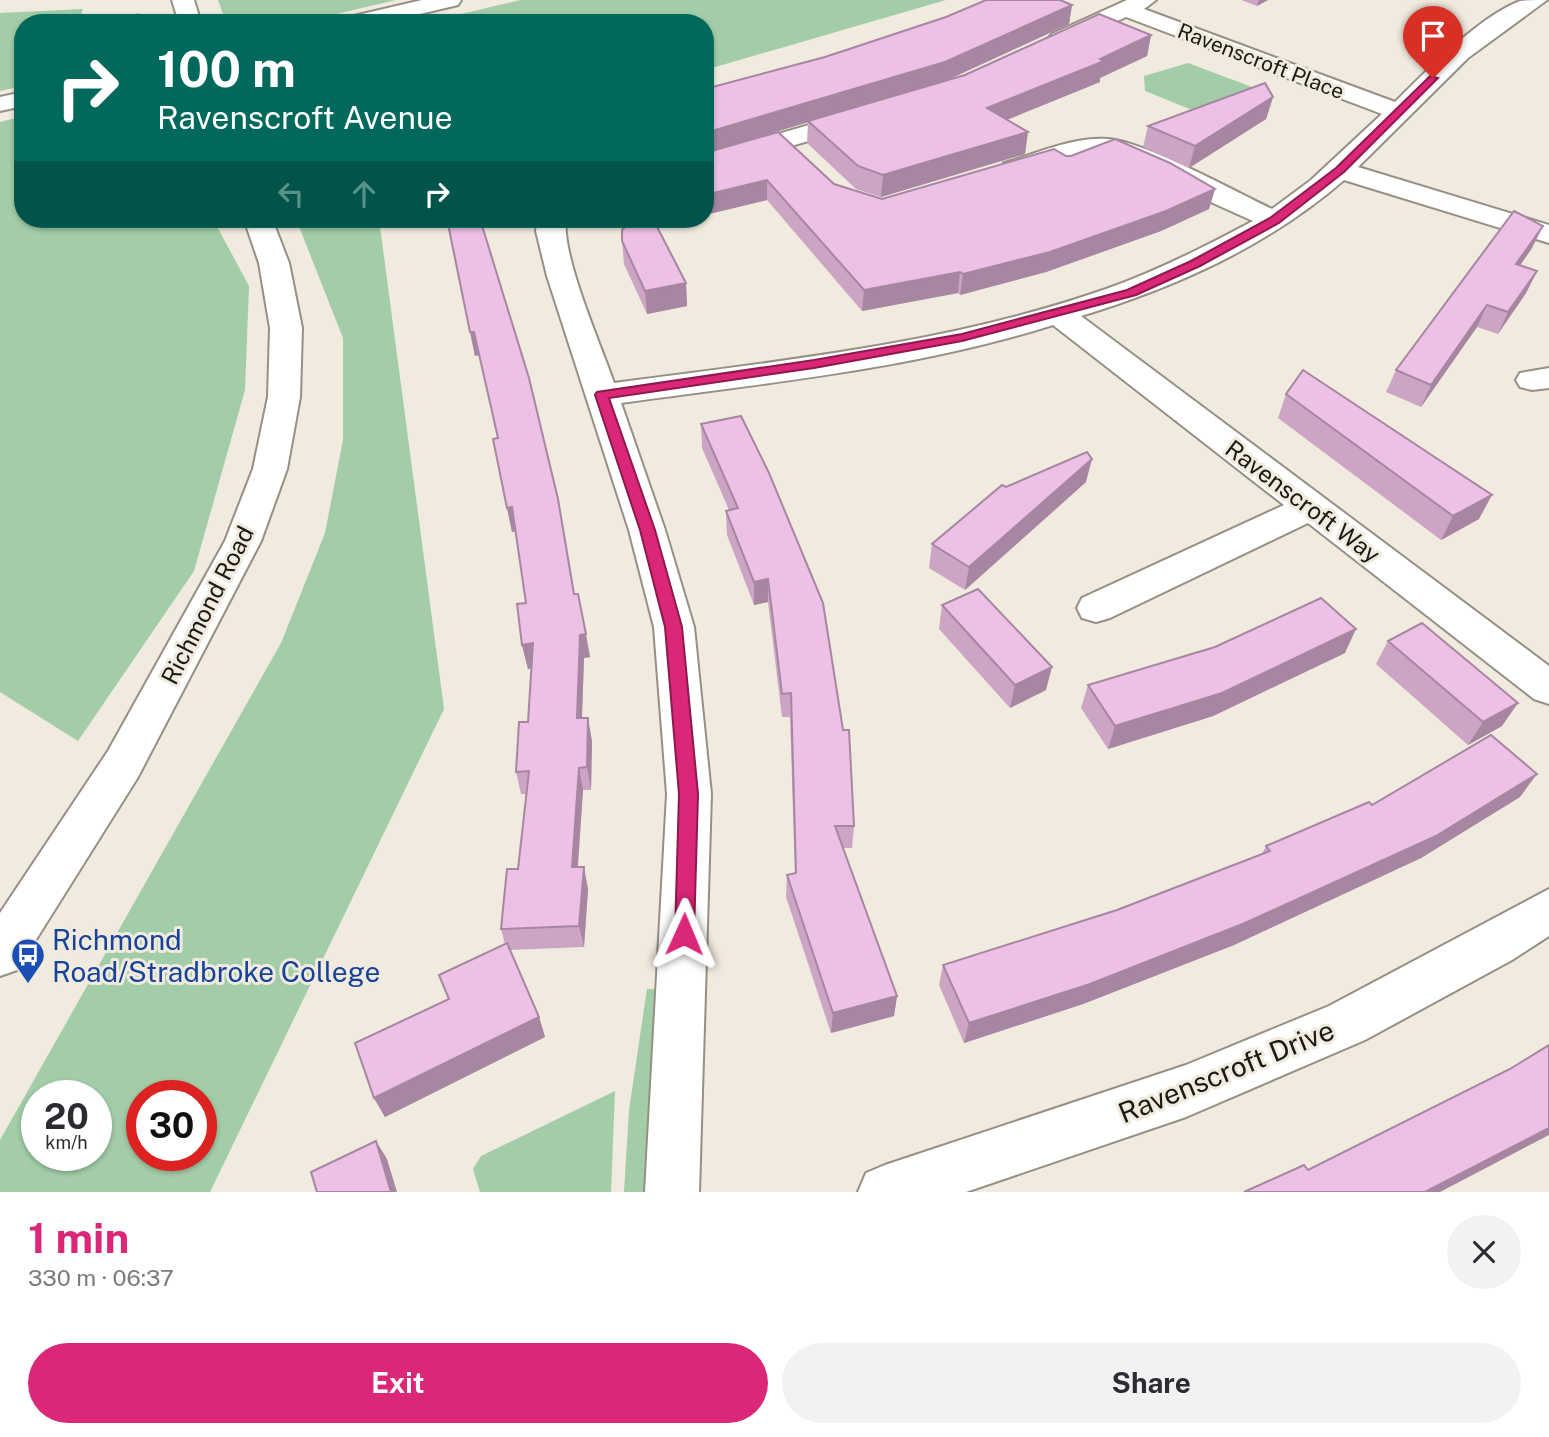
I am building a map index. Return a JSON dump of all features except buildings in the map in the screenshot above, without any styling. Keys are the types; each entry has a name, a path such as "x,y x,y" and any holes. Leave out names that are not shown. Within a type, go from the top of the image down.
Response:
{"main road":[{"path":"391,14 450,0"},
{"path":"601,395 814,364 949,340 1058,314 1131,292 1196,264 1275,220 1340,170 1452,59 1536,0"},
{"path":"1036,51 1135,5"},
{"name":"Ravenscroft Place","path":"1135,5 1399,112"},
{"path":"714,161 877,113"},
{"path":"785,141 805,160"},
{"path":"983,178 1072,151 1108,147 1132,154 1275,220"},
{"path":"1340,170 1549,234"},
{"name":"Richmond Road","path":"0,954 122,764 243,541 270,468 284,397 286,327 274,263 261,228"},
{"path":"550,228 562,276 660,571 674,627 688,794 672,1192"},
{"name":"Ravenscroft Way","path":"1058,314 1549,688"},
{"path":"1096,608 1311,508"},
{"name":"Ravenscroft Drive","path":"885,1192 1185,1091 1347,1023 1495,944 1549,910"}],"green space":[{"path":"218,0 396,0 336,14 223,14"},
{"path":"521,0 946,0 714,67 714,14 461,14"},
{"path":"83,9 81,14 14,14 14,88 0,91 0,13"},
{"path":"1188,63 1252,87 1243,114 1207,116 1145,91 1144,76"},
{"path":"14,118 14,228 218,228 249,286 245,390 194,571 78,741 0,692 0,122"},
{"path":"300,228 380,228 444,709 210,1192 0,1192 0,1140 21,1103 21,1171 112,1171 112,1080 34,1080 281,643 325,533 343,440 343,338"},
{"path":"647,989 657,989 644,1192 624,1192 629,1110"},
{"path":"615,1091 611,1192 480,1192 473,1169 481,1156"}],"place":[{"name":"Richmond Road/Stradbroke College","path":"28,985"}],"route":[{"path":"684,934 688,794 674,627 660,571 601,395 814,364 962,338 1131,292 1196,264 1275,220 1340,170 1433,78"}]}
